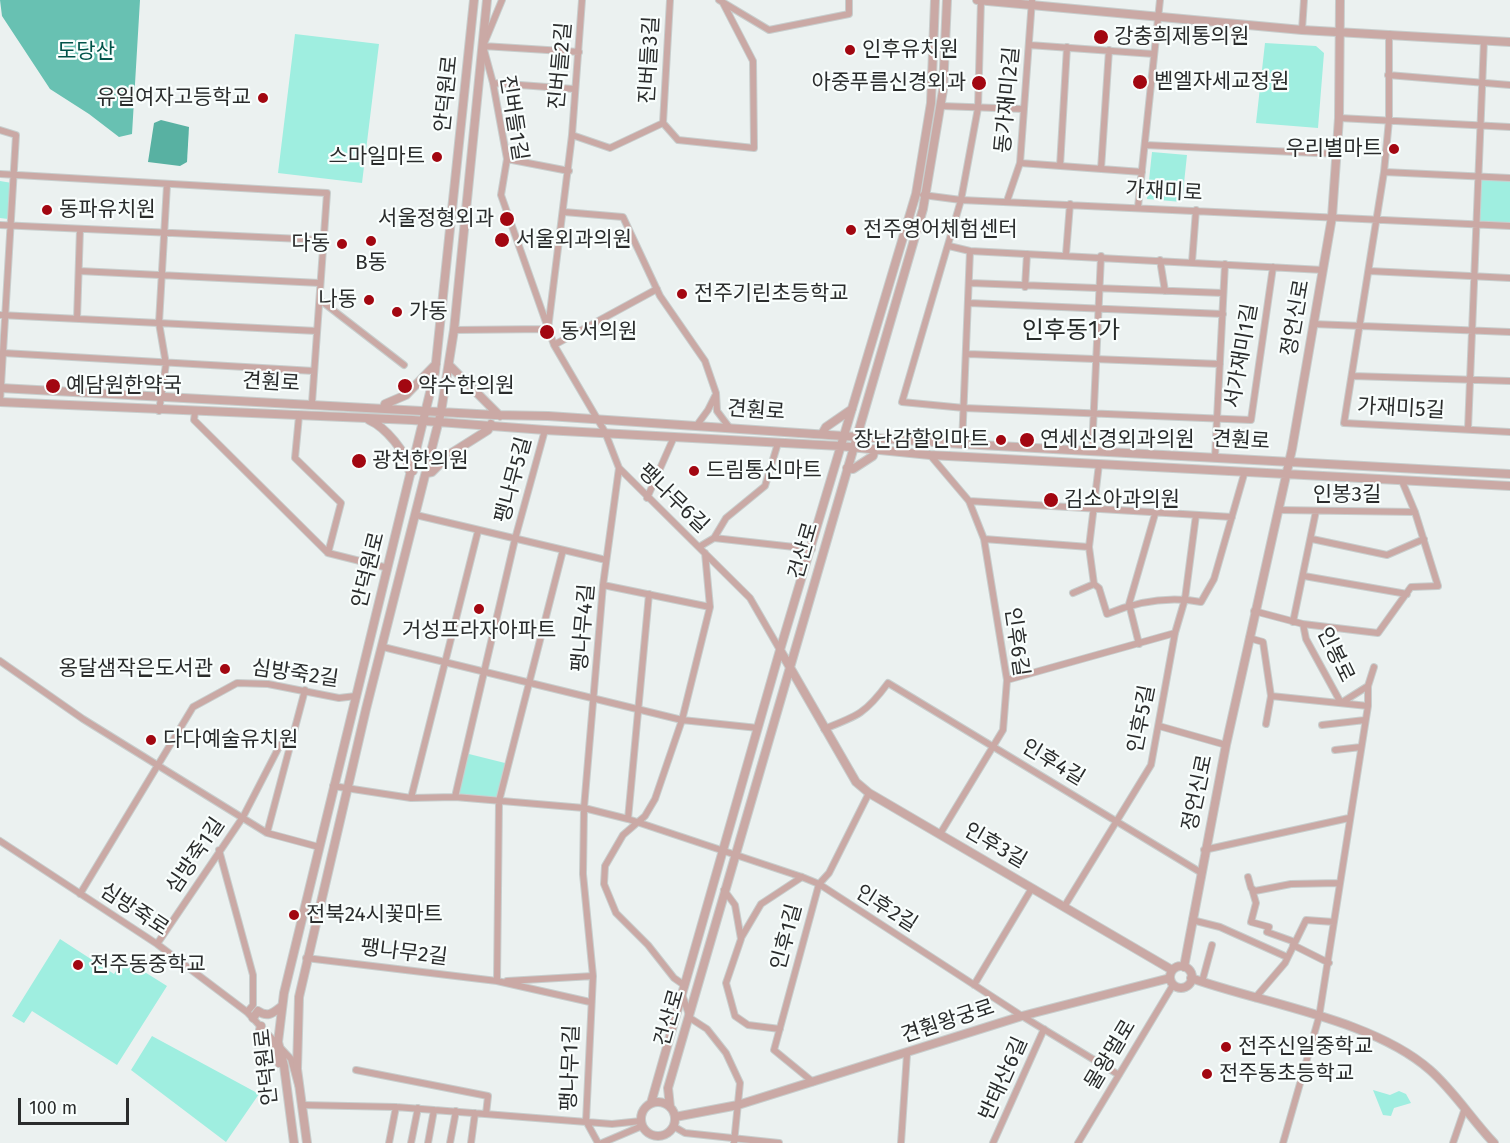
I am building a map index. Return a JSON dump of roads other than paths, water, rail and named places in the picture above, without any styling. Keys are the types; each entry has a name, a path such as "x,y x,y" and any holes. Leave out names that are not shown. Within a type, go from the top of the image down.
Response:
{"street":[{"name":"안덕원로","path":"294,1143 284,1066 278,1042 282,1006 291,956 413,471 436,364 474,0"},
{"name":"안덕원로","path":"307,1143 299,1087 297,1018 306,958 441,412 454,330 487,0"},
{"path":"502,0 483,46 579,52"},
{"name":"진버들2길","path":"548,329 572,135 582,0"},
{"name":"진버들3길","path":"670,0 663,123 678,140 754,148 753,61 721,2"},
{"name":"진버들3길","path":"721,2 769,30 849,14 849,0"},
{"name":"건산로","path":"642,1124 643,1111 651,1103 780,650 916,194 931,103 935,0"},
{"name":"건산로","path":"675,1117 670,1107 668,1088 690,1018 724,890 846,468 927,196 941,106 947,0"},
{"path":"977,0 1159,14 1302,30 1510,42"},
{"path":"981,0 978,108 961,200 949,246 970,251 1066,254 1323,270"},
{"path":"1138,207 1160,0"},
{"path":"1302,30 1304,0"},
{"name":"정언신로","path":"1184,967 1204,850 1254,611 1289,462 1332,217 1340,118 1340,0"},
{"name":"동가재미2길","path":"1007,201 1020,163 1032,3"},
{"name":"가재미5길","path":"1389,34 1389,120 1384,172 1344,423 1468,429"},
{"path":"1484,40 1468,429 1510,432"},
{"path":"1029,45 1154,54"},
{"name":"진버들1길","path":"483,46 493,83 507,159 501,195 554,345 604,432"},
{"path":"1060,166 1067,47"},
{"path":"1101,169 1109,50"},
{"path":"1388,75 1510,85"},
{"path":"493,83 574,89"},
{"path":"941,106 1023,109"},
{"path":"1340,118 1510,126"},
{"name":"진버들2길","path":"572,135 610,147 663,123"},
{"path":"0,130 16,135 3,315 0,402"},
{"path":"1145,145 1337,154"},
{"path":"507,159 568,171"},
{"path":"1020,163 1142,172"},
{"path":"1384,172 1510,178"},
{"path":"0,174 327,194 312,403"},
{"path":"159,411 166,364 159,323 167,185"},
{"name":"가재미로","path":"916,194 961,200 1510,225"},
{"path":"1066,254 1070,204"},
{"path":"1192,262 1196,210"},
{"path":"554,345 657,290 623,217 564,212"},
{"path":"0,225 323,240"},
{"path":"77,319 80,229"},
{"name":"서가재미1길","path":"949,246 902,402 964,408 1024,408 1251,420 1274,267"},
{"path":"962,444 968,354 970,251"},
{"path":"1025,287 1027,254"},
{"path":"1092,450 1101,256"},
{"path":"1160,260 1165,291"},
{"name":"서가재미1길","path":"1215,457 1225,264"},
{"path":"79,271 320,283"},
{"path":"1369,271 1510,278"},
{"name":"서가재미1길","path":"970,283 1025,287 1223,293"},
{"name":"견훤로","path":"657,290 705,361 716,393 717,410"},
{"path":"320,300 404,365"},
{"name":"서가재미1길","path":"969,303 1223,314"},
{"path":"3,315 317,331"},
{"path":"1313,324 1510,332"},
{"path":"454,330 548,329"},
{"path":"3,353 314,371"},
{"name":"서가재미1길","path":"968,354 1220,364"},
{"path":"384,408 384,404 406,395 436,364"},
{"path":"449,365 500,416"},
{"name":"가재미5길","path":"1352,376 1510,381"},
{"name":"견훤로","path":"1,388 312,403 500,416 729,427 962,444 1510,474"},
{"path":"697,425 709,409 716,393"},
{"name":"견훤로","path":"0,402 159,411 491,424 545,430 840,446 930,455 1286,472 1510,486"},
{"path":"709,409 717,410 729,427"},
{"path":"822,434 826,427 852,409"},
{"path":"195,412 194,420 328,553 388,568"},
{"name":"견훤로","path":"299,416 295,458 341,503 328,553"},
{"path":"365,418 381,427 402,452 408,462 409,470 413,471"},
{"path":"427,472 432,472 450,454 488,430 491,424"},
{"name":"팽나무5길","path":"484,672 515,539 545,430"},
{"name":"팽나무6길","path":"604,432 619,468 750,598 780,650"},
{"path":"647,498 674,437"},
{"name":"견훤로","path":"714,538 726,518 765,486 778,443"},
{"path":"846,468 853,469 873,456 875,449"},
{"name":"인후6길","path":"930,455 969,501 984,539 1007,680 1003,730 940,834"},
{"path":"1099,464 1089,547 1094,584 1099,588 1107,614 1130,604 1176,597 1201,602 1214,579 1245,471"},
{"name":"팽나무6길","path":"606,560 619,468"},
{"name":"인봉3길","path":"1304,576 1407,594 1411,586 1438,586 1415,512 1402,481"},
{"path":"969,501 1232,517"},
{"name":"인봉3길","path":"1278,510 1415,512"},
{"path":"1293,622 1316,511"},
{"path":"1139,644 1130,604 1155,514"},
{"name":"팽나무5길","path":"416,515 606,560"},
{"name":"인후5길","path":"1064,907 1151,765 1175,633 1185,599 1196,515"},
{"name":"팽나무5길","path":"447,662 478,531"},
{"path":"699,547 714,538"},
{"name":"건산로","path":"714,538 812,549"},
{"path":"984,539 1089,547"},
{"path":"1312,539 1387,555 1424,540"},
{"name":"팽나무4길","path":"497,981 499,801 563,550"},
{"name":"팽나무6길","path":"705,552 710,607"},
{"name":"팽나무4길","path":"593,976 583,874 584,808 606,560"},
{"path":"1073,593 1094,584"},
{"path":"603,585 710,607 682,720"},
{"path":"628,819 636,709 649,594"},
{"name":"인봉로","path":"1254,611 1303,624 1378,633 1407,594"},
{"name":"인봉로","path":"1303,624 1306,639 1341,703 1368,686"},
{"path":"1007,680 1175,633"},
{"path":"1249,638 1263,642 1271,696 1266,724"},
{"name":"팽나무4길","path":"383,647 682,720 758,728"},
{"name":"인후3길","path":"780,650 856,782 868,793 1064,907 1172,978"},
{"path":"0,662 83,719 160,765"},
{"path":"411,798 447,662"},
{"path":"1283,1143 1319,1017 1368,706 1368,686 1374,666"},
{"path":"455,797 484,672"},
{"name":"인후4길","path":"824,729 858,716 872,705 888,682 1200,873"},
{"name":"심방죽2길","path":"80,894 193,707 237,683 268,684 339,699 356,696"},
{"path":"267,834 305,690"},
{"path":"1271,696 1368,706"},
{"name":"건산로","path":"682,720 655,799 638,822 623,835 609,856 605,866 604,884 616,913 648,945 683,989"},
{"path":"1322,725 1365,720"},
{"path":"1159,726 1226,745"},
{"name":"심방죽1길","path":"157,944 243,817 280,745"},
{"path":"1335,750 1361,747"},
{"name":"심방죽1길","path":"160,765 267,834 319,847"},
{"name":"인후2길","path":"333,786 411,798 455,797 584,808 638,822 802,877 819,884 974,985 1119,1075"},
{"name":"인후1길","path":"813,1082 774,1050 819,884 829,873 868,793"},
{"name":"정언신로","path":"1204,850 1349,819"},
{"name":"심방죽로","path":"0,840 157,944 250,1015 278,1042 291,1059 294,1079 299,1087"},
{"path":"219,850 252,975 253,1005 250,1015"},
{"path":"780,1029 748,1025 735,1016 726,983 741,939 761,904 802,877"},
{"path":"1248,877 1256,903 1251,922 1269,927 1268,932 1329,963"},
{"path":"1251,888 1255,891 1302,883 1340,883"},
{"path":"974,985 1032,888"},
{"path":"724,890 735,905 741,939"},
{"path":"1192,920 1220,927 1287,957"},
{"path":"1255,998 1287,957 1306,920 1334,922"},
{"path":"1202,982 1212,945"},
{"name":"팽나무2길","path":"306,958 497,981 590,1002"},
{"path":"1184,967 1189,970 1191,978 1184,987 1172,978 1184,967"},
{"name":"팽나무2길","path":"497,981 593,976"},
{"name":"팽나무1길","path":"301,1105 418,1108 586,1122 593,976"},
{"name":"견훤왕궁로","path":"675,1117 738,1105 1023,1016 1172,978"},
{"name":"물왕멀로","path":"1078,1143 1119,1075 1172,978"},
{"path":"1191,978 1319,1017 1371,1036 1412,1056 1439,1080 1494,1143"},
{"path":"683,989 690,1018 707,1029 726,1053 740,1083 735,1141"},
{"path":"250,1015 258,1011 264,1015 272,1014 282,1006"},
{"path":"261,1026 260,1030 273,1047 280,1066 284,1066"},
{"name":"반태산6길","path":"993,1143 1044,1029"},
{"path":"901,1143 907,1054"},
{"path":"356,1070 488,1096 486,1114"},
{"path":"651,1103 661,1102 670,1107"},
{"path":"389,1143 396,1107"},
{"path":"411,1143 418,1108"},
{"path":"428,1143 434,1110"},
{"path":"450,1143 456,1111"},
{"path":"1453,1143 1464,1111"},
{"path":"471,1143 475,1113"},
{"path":"642,1124 656,1139 667,1133 673,1126 675,1117"},
{"path":"586,1122 642,1124"},
{"path":"586,1122 600,1143 642,1124"},
{"path":"673,1126 685,1132 735,1141 779,1143"}],"place":[{"name":"강충희제통의원","path":"1101,37"},
{"name":"인후유치원","path":"850,50"},
{"name":"벧엘자세교정원","path":"1140,82"},
{"name":"아중푸름신경외과","path":"979,83"},
{"name":"유일여자고등학교","path":"263,98"},
{"name":"우리별마트","path":"1394,149"},
{"name":"스마일마트","path":"437,157"},
{"name":"동파유치원","path":"47,210"},
{"name":"서울정형외과","path":"507,219"},
{"name":"전주영어체험센터","path":"851,230"},
{"name":"서울외과의원","path":"502,240"},
{"name":"B동","path":"371,241"},
{"name":"다동","path":"342,244"},
{"name":"전주기린초등학교","path":"682,294"},
{"name":"나동","path":"369,300"},
{"name":"가동","path":"397,312"},
{"name":"동서의원","path":"547,332"},
{"name":"예담원한약국","path":"53,386"},
{"name":"약수한의원","path":"405,386"},
{"name":"장난감할인마트","path":"1001,440"},
{"name":"연세신경외과의원","path":"1027,440"},
{"name":"광천한의원","path":"359,461"},
{"name":"드림통신마트","path":"694,471"},
{"name":"김소아과의원","path":"1051,500"},
{"name":"거성프라자아파트","path":"479,609"},
{"name":"옹달샘작은도서관","path":"225,669"},
{"name":"다다예술유치원","path":"151,740"},
{"name":"전북24시꽃마트","path":"294,915"},
{"name":"전주동중학교","path":"78,965"},
{"name":"전주신일중학교","path":"1226,1047"},
{"name":"전주동초등학교","path":"1207,1074"}],"district":[{"name":"인후동1가","path":"1071,331"}],"park label":[{"name":"도당산","path":"86,52"}]}
